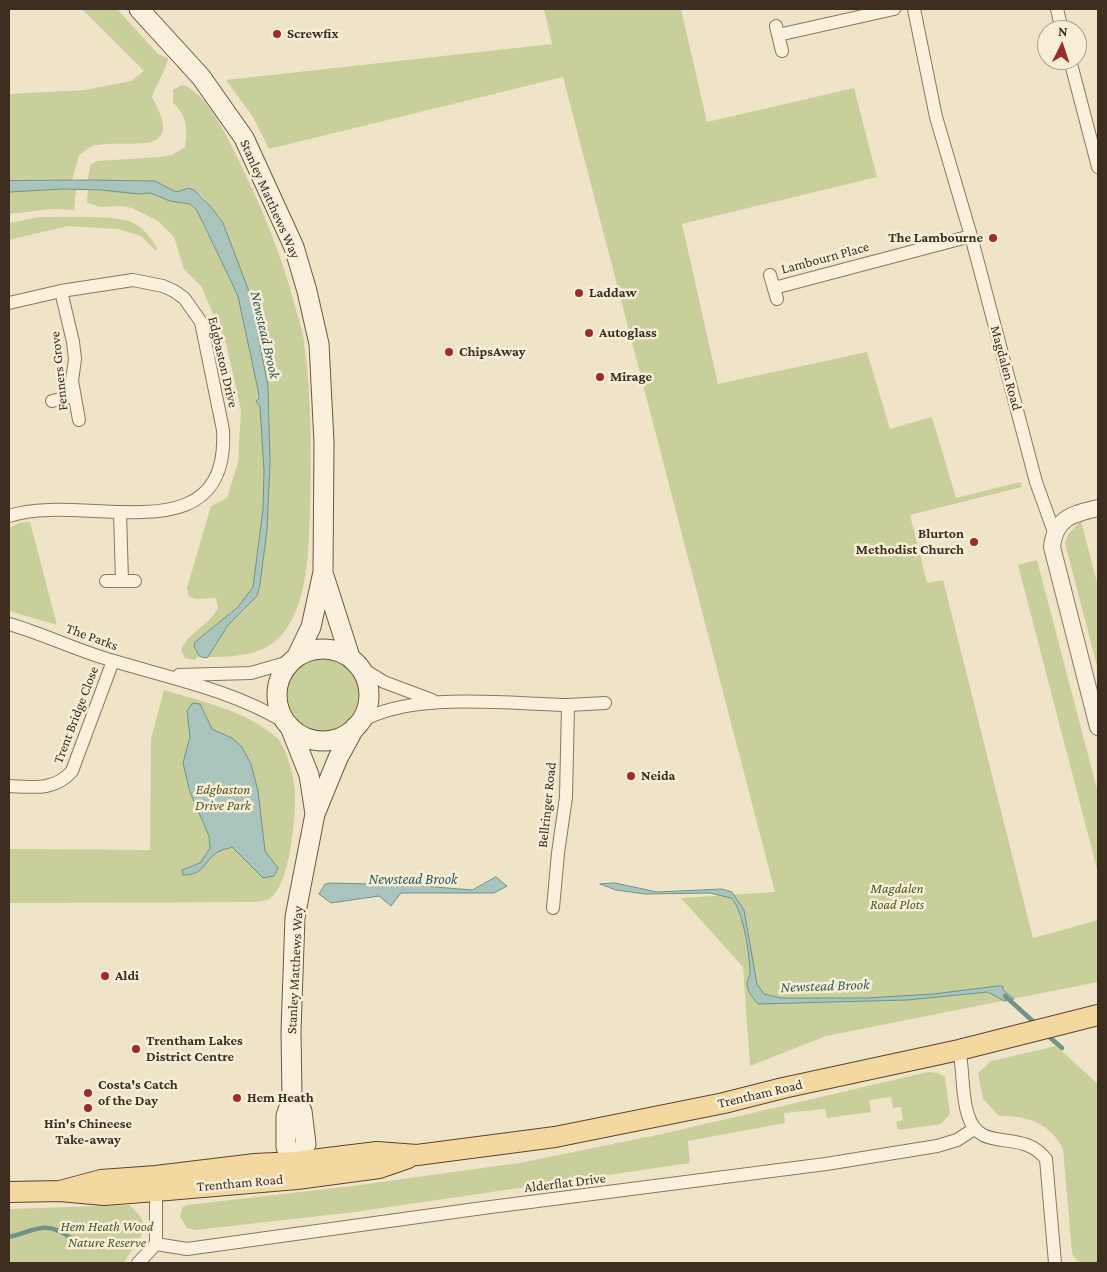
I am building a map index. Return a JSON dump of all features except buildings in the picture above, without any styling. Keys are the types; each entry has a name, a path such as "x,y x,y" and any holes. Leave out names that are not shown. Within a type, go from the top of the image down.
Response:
{"main road":[{"name":"Stanley Matthews Way","path":"139,9 201,76 244,138 294,247 307,291 319,344 324,442 323,572 312,627 293,659"},
{"name":"Stanley Matthews Way","path":"323,572 354,662"},
{"path":"327,648 354,662 365,677 369,690 366,710 358,724 345,735 326,741 306,738 288,725 279,710 277,688 281,674 293,659 308,651 327,648"},
{"name":"Stanley Matthews Way","path":"296,1170 306,1144 302,1111 292,1098 291,1021 295,917 315,814 338,758 358,724"},
{"name":"Stanley Matthews Way","path":"288,725 308,775 315,814"},
{"name":"Trentham Road","path":"9,1192 60,1191 104,1195 156,1191 296,1170 379,1168 417,1155 518,1142 630,1123 959,1050 1015,1034 1098,1015"},
{"name":"Trentham Road","path":"60,1191 101,1180 255,1164 296,1170"}],"street":[{"path":"782,51 777,30 894,9"},
{"name":"Magdalen Road","path":"914,9 936,117 971,236 1036,482 1054,532 1052,547 1098,727"},
{"path":"1073,70 1098,167"},
{"name":"Lambourn Place","path":"770,275 775,293 971,236"},
{"name":"Edgbaston Drive","path":"9,303 61,291 133,280 163,286 184,298 201,322 223,430 222,461 208,491 195,502 176,510 120,512 38,510 9,516"},
{"name":"Fenners Grove","path":"61,291 73,342 75,359 72,381 79,420"},
{"path":"52,401 74,396"},
{"path":"1054,532 1064,520 1098,508"},
{"path":"120,512 122,580"},
{"path":"106,581 136,580"},
{"name":"The Parks","path":"9,624 112,661 166,674 255,706 288,725"},
{"name":"The Parks","path":"166,674 239,674 293,659"},
{"name":"Trent Bridge Close","path":"9,786 47,787 65,780 74,766 112,661"},
{"path":"354,662 384,682 440,702"},
{"path":"358,724 377,713 410,704 440,702 568,705 605,702"},
{"name":"Bellringer Road","path":"553,908 566,797 568,705"},
{"path":"959,1050 967,1114 974,1129 996,1140 1016,1140 1029,1144 1039,1150 1046,1159 1056,1263"},
{"name":"Alderflat Drive","path":"156,1244 187,1250 483,1208 826,1164 938,1146 957,1140 974,1129"},
{"path":"138,1263 156,1244 156,1191"}],"green space":[{"path":"82,9 117,9 158,54 168,58 152,97 161,117 163,130 159,138 150,142 96,145 92,147 79,155 72,180 9,181 9,94 85,90 131,81 144,71"},
{"name":"Magdalen Road Plots","path":"544,9 681,9 707,122 854,88 877,177 682,224 718,384 867,352 890,429 932,417 956,498 1020,482 1022,487 910,515 927,583 943,580 1033,938 1098,920 1098,982 826,1036 750,1066 743,967 681,898 775,892 563,77 269,149 253,117 226,80 552,44"},
{"path":"182,85 198,94 213,112 261,208 283,266 302,328 307,363 311,448 309,527 303,590 292,619 277,640 249,654 229,656 208,657 228,625 247,607 262,569 270,462 268,387 223,223 202,196 189,188 176,192 155,181 88,180 90,165 97,161 161,157 172,155 185,147 184,118 173,103 173,90"},
{"path":"76,190 74,210 51,209 9,214 9,192"},
{"path":"88,190 150,193 170,201 190,204 196,209 238,296 258,390 257,404 260,407 264,471 263,509 253,587 238,607 195,642 194,646 199,656 194,660 185,658 181,650 189,638 214,615 218,608 216,598 196,599 189,597 187,588 211,506 227,498 238,462 241,410 226,343 201,286 184,269 174,237 158,221 132,208 120,206 102,207 87,203"},
{"path":"40,217 98,217 129,221 142,229 157,248 156,251 141,236 118,229 68,226 9,240 9,223"},
{"path":"1081,521 1098,586 1098,670 1065,543 1069,533"},
{"path":"30,522 57,625 9,611 9,528 19,523"},
{"path":"1037,560 1098,793 1098,873 1018,565"},
{"path":"323,658 344,664 354,674 360,695 354,716 344,726 323,732 302,726 292,716 286,695 292,674 302,664"},
{"name":"Edgbaston Drive Park","path":"164,690 237,713 264,728 276,737 284,748 294,780 295,804 293,834 287,866 276,892 269,899 258,902 9,903 9,849 150,850 151,739"},
{"path":"1056,1046 1098,1084 1098,1263 1086,1263 1076,1260 1072,1253 1063,1149 1058,1140 1052,1133 1036,1122 1018,1117 999,1116 983,1099 978,1073 991,1061"},
{"path":"928,1072 938,1073 945,1077 950,1114 941,1124 898,1130 896,1122 903,1120 901,1107 893,1108 891,1097 869,1100 871,1112 827,1118 825,1109 784,1113 785,1123 688,1141 690,1163 355,1212 196,1230 187,1228 180,1217 182,1208 187,1205 352,1186 519,1163 662,1134"},
{"name":"Hem Heath Wood Nature Reserve","path":"129,1205 138,1213 143,1221 144,1228 139,1240 124,1263 9,1263 9,1209"}],"water":[{"path":"9,181 155,181 176,192 189,188 194,190 211,207 223,223 250,294 268,386 270,462 267,530 257,596 228,625 208,657 205,658 199,656 194,646 195,642 238,607 253,587 263,509 264,471 260,407 256,401 259,398 238,296 196,209 190,204 170,201 150,193 139,194 63,189 9,192"},
{"path":"193,703 200,704 212,729 232,738 242,747 251,764 258,791 265,851 278,868 274,876 263,878 232,847 215,854 201,870 183,875 182,870 200,863 210,848 209,836 190,792 183,763 190,737 187,711"},
{"path":"496,877 507,886 494,893 401,893 391,906 379,896 331,903 319,894 325,884 331,883 411,885 472,890"},
{"path":"615,883 657,892 722,889 732,892 744,910 757,984 764,994 781,998 866,998 934,994 1003,986 1003,990 1014,999 1004,1001 988,992 907,1000 758,1004 747,987 750,973 749,955 739,912 731,898 710,893 645,894 616,890 600,884"}],"waterway":[{"name":"Newstead Brook","path":"1005,996 1036,1024"},
{"name":"Newstead Brook","path":"1047,1035 1062,1048"},
{"path":"9,1237 34,1229 47,1228 54,1229 71,1238"}],"place":[{"name":"Screwfix","path":"277,34"},
{"name":"The Lambourne","path":"993,238"},
{"name":"Laddaw","path":"579,293"},
{"name":"Autoglass","path":"589,333"},
{"name":"ChipsAway","path":"449,352"},
{"name":"Mirage","path":"600,377"},
{"name":"Blurton Methodist Church","path":"974,542"},
{"name":"Neida","path":"631,776"},
{"name":"Aldi","path":"105,976"},
{"name":"Trentham Lakes District Centre","path":"136,1049"},
{"name":"Costa's Catch of the Day","path":"88,1093"},
{"name":"Hem Heath","path":"237,1098"},
{"name":"Hin's Chineese Take-away","path":"88,1108"}]}
